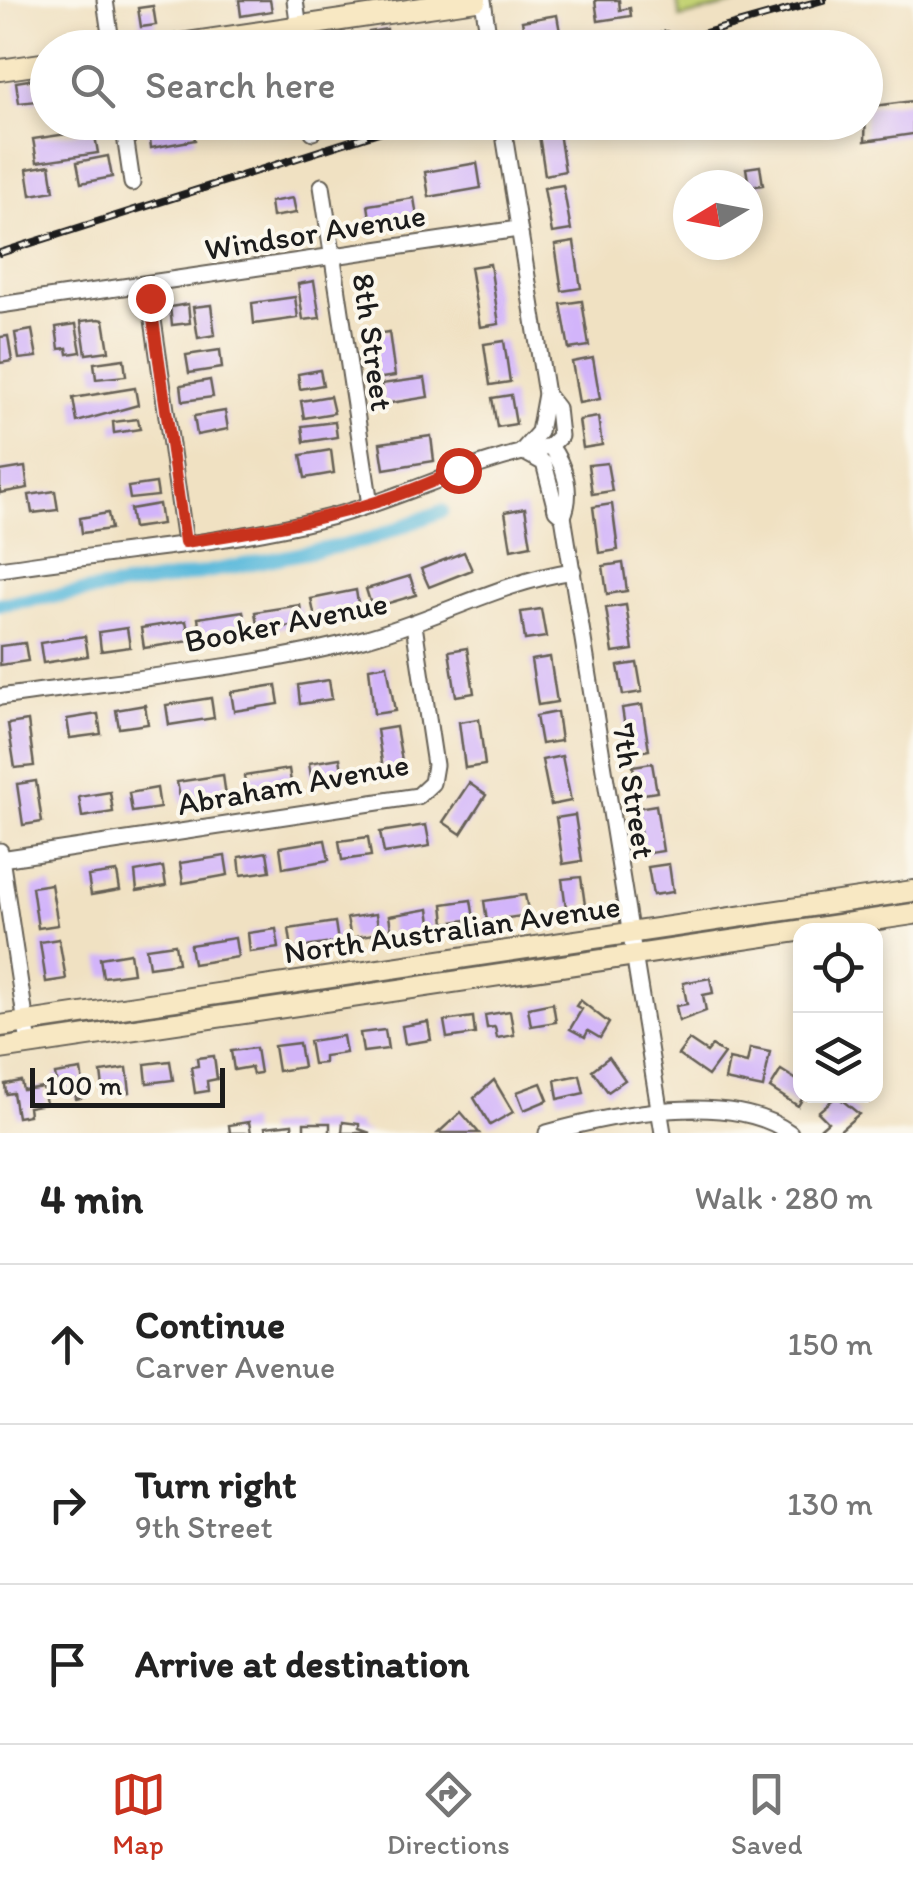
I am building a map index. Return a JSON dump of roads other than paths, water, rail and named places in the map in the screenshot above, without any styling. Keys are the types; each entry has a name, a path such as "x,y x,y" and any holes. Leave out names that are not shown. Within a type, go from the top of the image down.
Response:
{"main road":[{"path":"334,30 479,0"},
{"path":"0,70 30,66"},
{"name":"North Australian Avenue","path":"0,1049 630,944 913,890"},
{"name":"North Australian Avenue","path":"0,1026 630,944 913,914"}],"street":[{"path":"105,0 109,30"},
{"path":"295,0 299,30"},
{"path":"479,0 486,30"},
{"path":"126,140 132,183"},
{"name":"7th Street","path":"505,140 546,394 539,432 522,451 544,463 556,510 562,516 664,1133"},
{"name":"8th Street","path":"322,186 370,505"},
{"name":"Windsor Avenue","path":"0,305 518,229"},
{"path":"148,285 185,542"},
{"name":"7th Street","path":"546,394 557,408 560,436 550,446 564,473 569,502 562,516"},
{"path":"0,568 294,526 406,495 478,463 550,446"},
{"name":"Booker Avenue","path":"0,697 315,650 414,624 520,580 573,570"},
{"name":"Abraham Avenue","path":"1,859 418,796 432,783 435,764 414,624"},
{"path":"0,851 29,1044"},
{"path":"547,1133 661,1113 724,1108 762,1117 790,1133"}],"waterway":[{"path":"0,604 166,580 365,541 442,511"}],"railway":[{"path":"716,30 823,0"},
{"path":"0,253 354,140"}]}
